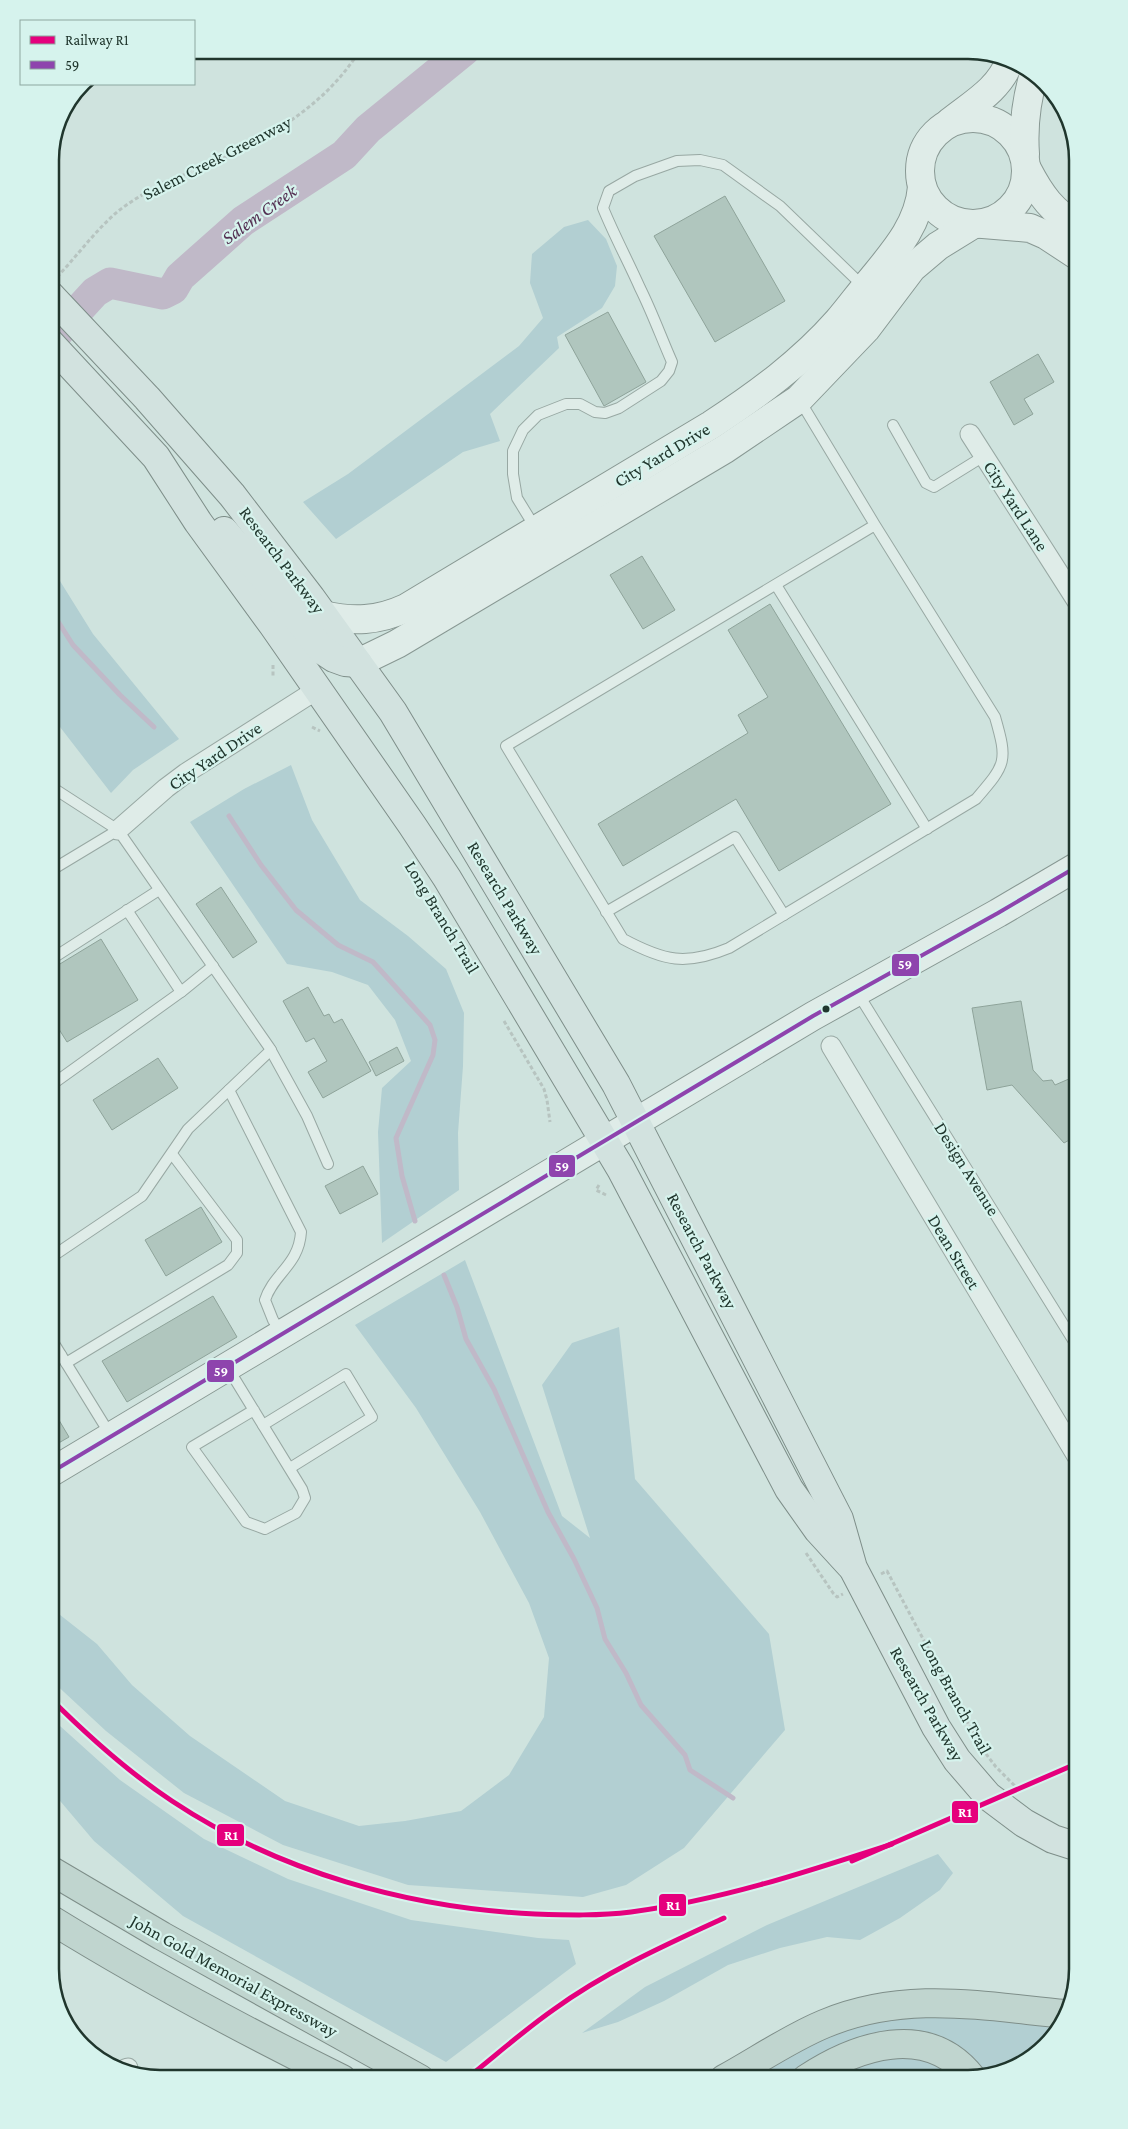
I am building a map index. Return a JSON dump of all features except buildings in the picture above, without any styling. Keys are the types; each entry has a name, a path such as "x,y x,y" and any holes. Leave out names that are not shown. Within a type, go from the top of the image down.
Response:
{"highway":[{"name":"John Gold Memorial Expressway","path":"59,1875 162,1936 404,2070"},
{"path":"59,1924 262,2039 324,2070"},
{"path":"740,2070 822,2024 891,2005 938,2002 1059,2014"},
{"path":"262,2039 298,2070"},
{"path":"822,2070 841,2059 865,2050 901,2043 939,2052 954,2060 964,2070"}],"main road":[{"path":"1007,66 1000,80 991,90 937,131 924,150 920,172 922,187 930,203 944,215 975,224 1030,228 1046,235 1069,250"},
{"path":"975,224 994,220 1001,216 1018,200 1025,185 1024,123 1032,82"},
{"path":"950,122 980,117 995,121 1008,129 1018,141 1039,192 1054,210 1069,221"},
{"name":"City Yard Drive","path":"323,614 353,620 387,616 406,608 747,402 802,357 837,322 865,288 906,236 921,203 922,187"},
{"name":"City Yard Drive","path":"358,662 397,644 700,464 767,422 798,399 827,371 866,329 912,268 938,246 975,224"},
{"name":"Research Parkway","path":"59,294 119,368 232,495 323,614 407,734 616,1084 839,1519 853,1568 936,1727 957,1760 988,1796 1024,1823 1053,1839 1069,1844"},
{"name":"Research Parkway","path":"59,352 156,456 198,522 318,689 412,825 446,878 620,1169 784,1481 818,1530 853,1568"},
{"path":"156,456 252,562 322,650 334,658 345,662 358,662"},
{"path":"59,1468 856,991 998,913 1069,871"}],"street":[{"name":"City Yard Lane","path":"970,434 1069,589"},
{"name":"City Yard Drive","path":"118,830 186,773 318,689"},
{"name":"Dean Street","path":"831,1046 1069,1443"}],"lane":[{"path":"536,530 517,498 513,474 513,451 523,430 538,414 566,404 580,404 595,412 605,413 619,408 661,381 669,371 672,362 650,308 614,237 603,208 609,191 635,176 677,161 700,160 722,165 780,206 865,288"},
{"path":"798,399 995,717 1003,745 1002,766 976,799 730,948 706,958 674,959 649,953 623,938 506,746 875,526"},
{"path":"893,425 926,483 931,486 934,487 984,456"},
{"path":"776,585 926,829"},
{"path":"59,792 118,830 271,1050 306,1116 328,1164"},
{"path":"59,866 118,830"},
{"path":"606,912 736,837 784,915"},
{"path":"59,954 159,890"},
{"path":"127,910 181,992"},
{"path":"59,1080 181,992 213,966"},
{"name":"Design Avenue","path":"856,991 1069,1334"},
{"path":"59,1252 142,1196 188,1129 271,1050"},
{"path":"229,1090 301,1232 300,1245 289,1266 267,1293 265,1300 273,1320 282,1334"},
{"path":"59,1360 228,1265 237,1253 237,1240 172,1154"},
{"path":"59,1352 111,1436"},
{"path":"228,1367 290,1468 305,1498 296,1513 265,1529 246,1522 192,1447 254,1410"},
{"path":"263,1424 346,1374 372,1417 290,1468"}],"path":[{"name":"Salem Creek Greenway","path":"59,280 117,212 154,188 205,167 287,125 311,106 354,59"},
{"path":"312,728 324,733"},
{"path":"500,1013 544,1089 548,1100 550,1122"},
{"name":"Long Branch Trail","path":"880,1575 887,1571 980,1746 996,1767 1023,1794"}],"shaded area":[{"path":"588,220 606,239 617,266 615,286 602,308 557,337 559,348 490,414 500,441 463,452 336,539 303,502 348,474 519,346 543,318 530,283 532,254 564,227"},
{"path":"59,579 93,634 179,739 133,770 111,793 59,726"},
{"path":"291,765 312,820 360,900 408,936 446,969 464,1013 463,1066 458,1133 459,1190 382,1243 378,1132 382,1088 411,1061 395,1020 368,985 332,972 287,964 190,822 244,789"},
{"path":"465,1260 562,1516 590,1538 542,1385 572,1343 619,1327 635,1479 769,1634 785,1730 684,1848 626,1885 583,1897 408,1885 283,1845 184,1793 106,1731 59,1687 59,1614 97,1644 132,1685 190,1736 285,1801 359,1826 405,1821 461,1811 509,1775 544,1717 549,1658 529,1603 480,1512 416,1408 355,1325"},
{"path":"59,1725 120,1780 204,1839 288,1879 411,1920 538,1938 569,1940 576,1964 446,2062 183,1916 94,1841 59,1800"},
{"path":"938,1854 953,1873 940,1890 900,1918 860,1940 827,1937 780,1948 728,1965 664,2001 618,2022 582,2033 645,1987 767,1925"},
{"path":"888,2014 1054,2023 1035,2045 1019,2057 1007,2063 988,2068 977,2069 957,2047 802,2070 757,2070 798,2047"},
{"path":"881,2056 928,2058 945,2070 847,2070"}],"waterway":[{"name":"Salem Creek","path":"59,331 95,292 110,283 163,294 173,289 180,277 243,221 344,155 368,129 454,59"},
{"path":"59,623 73,645 120,695 154,727"},
{"path":"229,816 261,865 296,910 338,945 373,962 430,1025 435,1040 433,1055 396,1138 402,1176 415,1221"},
{"path":"444,1275 457,1307 466,1339 494,1389 548,1512 574,1559 597,1608 605,1639 626,1673 641,1705 685,1755 690,1770 733,1798"}],"rail line":[{"name":"R1","path":"59,1707 124,1766 172,1801 213,1826 256,1848 346,1882 440,1904 535,1914 595,1915 631,1912 730,1893 795,1875 892,1844"},
{"name":"R1","path":"852,1861 1069,1767"},
{"name":"R1","path":"477,2070 542,2018 593,1983 658,1949 724,1918"}],"transit line":[{"name":"59","path":"59,1468 813,1016 1069,871"}]}
